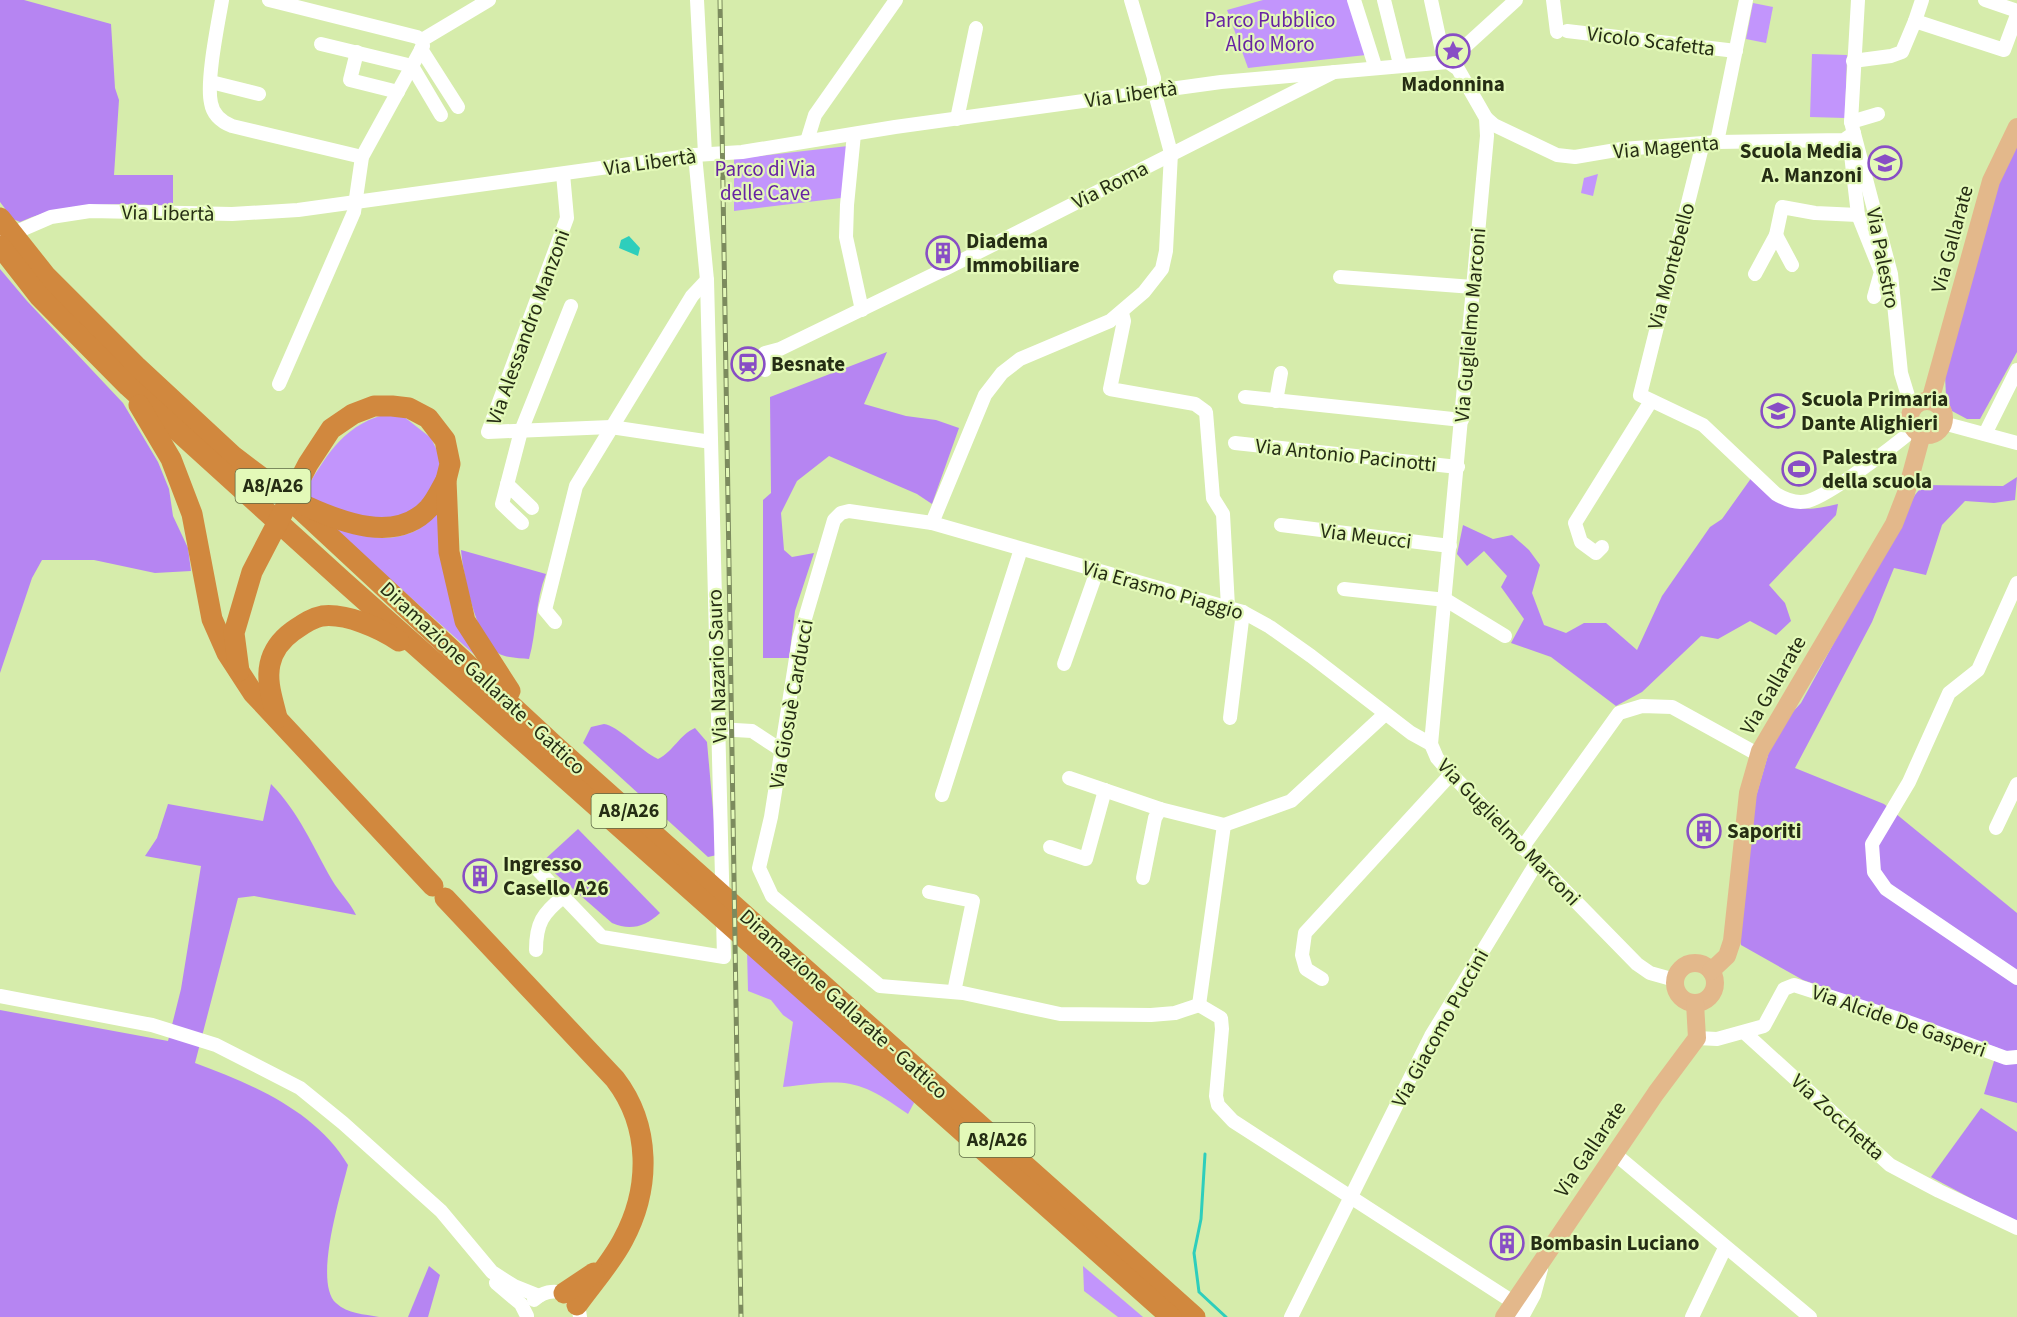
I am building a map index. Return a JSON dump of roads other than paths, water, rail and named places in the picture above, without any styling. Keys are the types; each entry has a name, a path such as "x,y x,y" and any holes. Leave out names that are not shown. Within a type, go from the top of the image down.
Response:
{"highway":[{"name":"Diramazione Gallarate - Gattico","path":"0,218 46,276 136,366 233,456 285,495 549,751"},
{"name":"Diramazione Gallarate - Gattico","path":"0,246 39,296 128,386 343,581 549,751 795,970 1195,1317"},
{"path":"128,386 171,459 192,514 212,619 227,652 253,693 628,1096 642,1138 642,1186 634,1215 622,1242 574,1305"},
{"path":"239,671 234,633 252,572 308,464 331,429 353,414 374,406 409,408 428,418 445,440 450,464 446,480 448,552 465,621 503,684 549,751"},
{"path":"285,495 336,519 371,527 386,526 403,524 428,509 446,480"},
{"path":"278,722 269,684 270,664 276,649 286,636 305,622 322,616 338,617 365,624 398,639 481,714 549,751"},
{"name":"Diramazione Gallarate - Gattico","path":"795,970 1171,1317"}],"main road":[{"name":"Via Gallarate","path":"1930,401 1991,181 2017,128"},
{"path":"1930,401 1940,407 1943,423 1937,432 1918,432 1910,420 1912,409 1920,402 1930,401"},
{"name":"Via Gallarate","path":"1711,971 1726,956 1732,941 1748,793 1759,755 1894,524 1906,493 1918,432"},
{"path":"1690,963 1702,964 1711,971 1715,983 1711,995 1695,1003 1680,996 1675,980 1680,969 1690,963"},
{"path":"1695,1003 1697,1038"},
{"name":"Via Gallarate","path":"1513,1312 1545,1254 1656,1093 1697,1038"}],"street":[{"path":"269,0 417,37 458,107"},
{"path":"279,384 354,212 362,157 422,45 469,5 489,0"},
{"name":"Via Nazario Sauro","path":"535,867 602,937 724,957 704,154 697,0"},
{"path":"807,141 814,115 896,0"},
{"path":"932,523 986,395 1002,373 1020,359 1096,328 1122,313 1156,279 1165,261 1172,153 1154,90 1154,78 1131,0"},
{"path":"1354,0 1375,66"},
{"path":"1384,0 1400,64"},
{"path":"1431,0 1442,51 1448,62 1458,69 1486,118"},
{"path":"1448,62 1516,0"},
{"name":"Vicolo Scafetta","path":"1553,0 1562,31 1736,51"},
{"path":"1717,142 1746,0"},
{"name":"Via Palestro","path":"1858,0 1853,61 1853,131 1891,274 1901,373 1912,409"},
{"path":"1853,61 1892,56 1902,52 1922,0"},
{"path":"1915,21 2004,50 2017,13 1986,0"},
{"path":"218,1 211,103 222,122 362,157"},
{"path":"957,119 976,28"},
{"path":"321,44 412,66 441,115"},
{"path":"357,52 350,80 398,92"},
{"name":"Via Libertà","path":"0,239 35,223 60,215 90,211 268,213 704,154 732,153 1154,90 1338,69 1448,62"},
{"name":"Via Roma","path":"765,370 765,353 862,310 1338,69"},
{"path":"211,82 259,94"},
{"name":"Via Magenta","path":"1486,118 1494,125 1557,155 1575,157 1622,149 1717,142 1844,140 1878,114"},
{"name":"Via Guglielmo Marconi","path":"1486,118 1458,467 1431,744 1437,758 1451,774 1637,964 1650,973 1675,980"},
{"path":"1853,131 1850,143 1858,215 1881,272 1874,297"},
{"path":"854,134 846,205 846,237 862,310"},
{"name":"Via Montebello","path":"1651,401 1640,395 1639,389 1703,143"},
{"name":"Via Alessandro Manzoni","path":"563,174 567,218 488,432 611,427 711,442"},
{"path":"1755,274 1776,236 1782,207 1815,213 1858,215"},
{"path":"1776,236 1792,264"},
{"path":"1340,277 1473,287"},
{"path":"555,622 545,610 566,517 576,486 692,296 707,280"},
{"path":"522,523 502,504 521,431 571,306"},
{"path":"1122,313 1124,321 1110,388 1195,404 1206,412 1209,421 1213,498 1223,514 1228,607"},
{"path":"1985,434 2017,370"},
{"path":"1276,401 1281,373"},
{"path":"1245,397 1462,420"},
{"path":"1602,547 1596,553 1581,542 1575,522 1651,401 1703,425 1776,494 1786,500 1800,502 1819,496 1918,432"},
{"path":"1943,423 2017,443"},
{"name":"Via Antonio Pacinotti","path":"1235,443 1458,467"},
{"path":"507,484 532,508"},
{"name":"Via Giosuè Carducci","path":"932,523 849,511 841,513 834,520 799,639 771,817 759,868 772,896 880,986 954,992 1060,1014 1151,1015 1175,1013 1199,1005"},
{"name":"Via Erasmo Piaggio","path":"932,523 1243,612 1287,639 1411,734 1431,744"},
{"name":"Via Meucci","path":"1281,525 1450,546"},
{"path":"942,795 1021,549"},
{"path":"1064,664 1097,571"},
{"path":"2017,584 1978,670 1949,693 1909,782 1872,844 1871,858 1874,872 1886,889 2017,978"},
{"path":"1344,589 1446,600 1505,636"},
{"path":"1230,718 1243,612"},
{"path":"1522,848 1619,713 1642,706 1672,707 1759,755"},
{"path":"1069,778 1160,809 1224,825 1291,801 1385,714"},
{"path":"718,729 752,731 782,750"},
{"path":"1322,979 1306,969 1302,955 1305,933 1451,774"},
{"path":"1996,828 2017,784"},
{"path":"1050,847 1086,859 1105,790"},
{"path":"1143,878 1155,818 1160,809"},
{"path":"1224,825 1199,1005 1221,1018 1216,1096 1218,1105 1233,1121 1352,1198 1513,1312"},
{"name":"Via Giacomo Puccini","path":"1291,1317 1431,1036 1537,862"},
{"path":"928,892 973,901 954,992"},
{"path":"536,950 538,922 545,912 563,897"},
{"name":"Via Alcide De Gasperi","path":"1697,1038 1717,1039 1764,1026 1784,989 1794,985 1908,1022 2006,1058 2017,1057"},
{"path":"0,996 152,1024 216,1045 300,1088 378,1153 408,1183 489,1277 521,1304 527,1317"},
{"name":"Via Zocchetta","path":"1745,1033 1890,1165 2017,1228"},
{"path":"1615,1154 1810,1317"},
{"path":"408,1183 441,1211 492,1272 514,1286 539,1296"},
{"path":"1692,1317 1725,1248"},
{"path":"527,1317 533,1301 539,1296 555,1291 574,1305"}],"water":[{"path":"629,236 640,248 638,256 619,248 621,240"}],"waterway":[{"path":"1205,1154 1201,1219 1194,1253 1199,1292 1226,1317"}],"railway":[{"path":"720,0 741,1317"}],"place":[{"name":"Madonnina","path":"1453,51"},
{"name":"Scuola Media A. Manzoni","path":"1885,163"},
{"name":"Diadema Immobiliare","path":"943,253"},
{"name":"Besnate","path":"748,364"},
{"name":"Scuola Primaria Dante Alighieri","path":"1778,411"},
{"name":"Palestra della scuola","path":"1799,469"},
{"name":"Saporiti","path":"1704,831"},
{"name":"Ingresso Casello A26","path":"480,876"},
{"name":"Bombasin Luciano","path":"1507,1243"}],"park label":[{"name":"Parco Pubblico Aldo Moro","path":"1270,32"},
{"name":"Parco di Via delle Cave","path":"765,181"}]}
